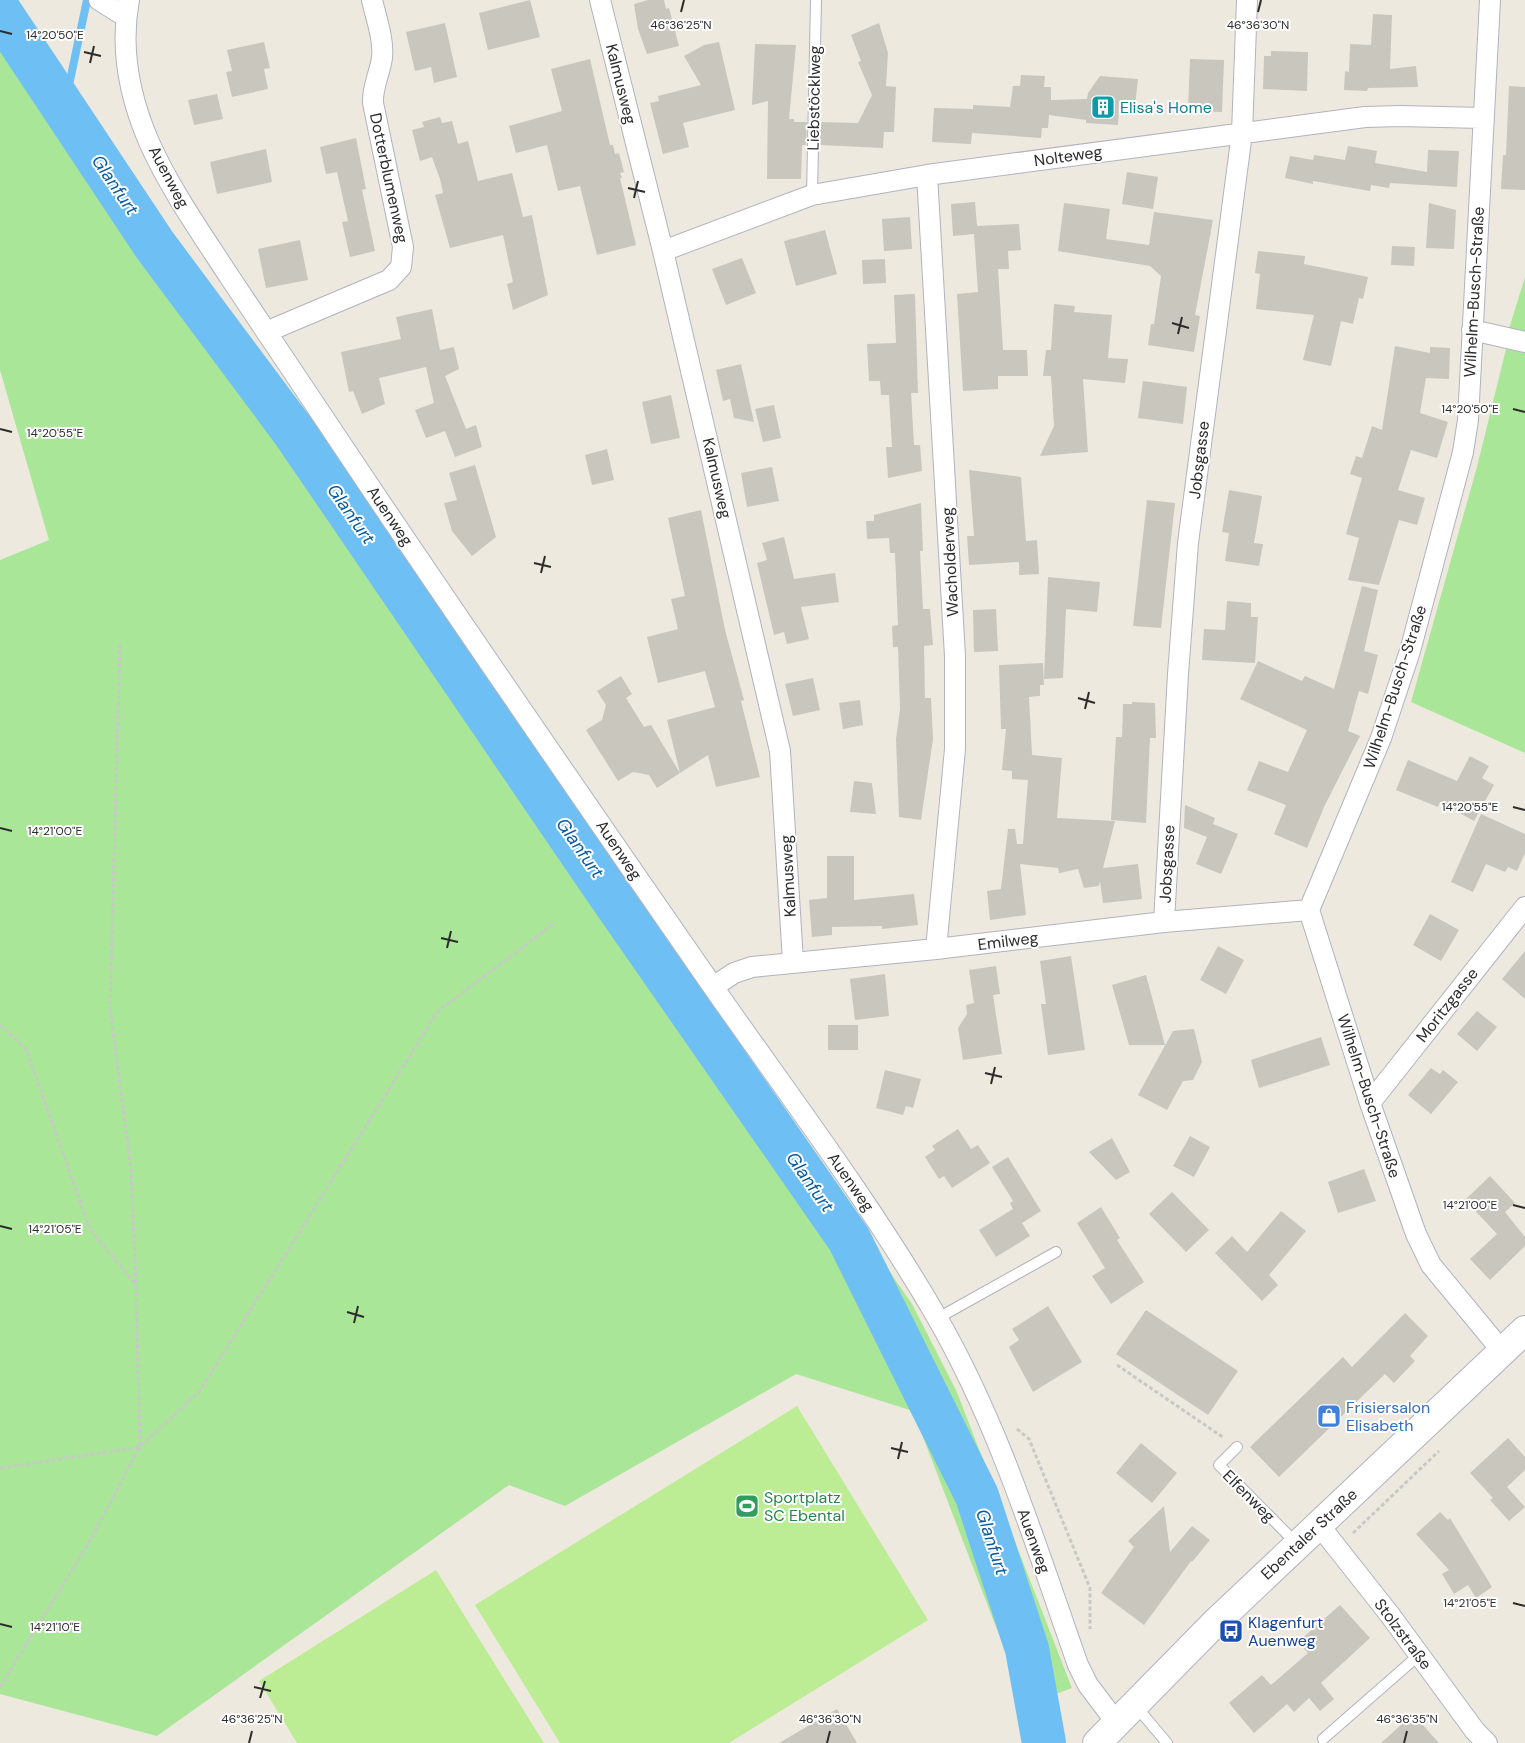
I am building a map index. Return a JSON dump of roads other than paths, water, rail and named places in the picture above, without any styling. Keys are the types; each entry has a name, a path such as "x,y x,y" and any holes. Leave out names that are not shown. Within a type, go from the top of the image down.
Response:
{"main road":[{"name":"Ebentaler Straße","path":"1097,1743 1125,1713 1298,1544 1525,1330"}],"street":[{"name":"Dotterblumenweg","path":"266,332 389,280 401,268 403,247 373,103 372,93 382,58 382,45 372,0"},
{"name":"Kalmusweg","path":"600,0 663,251 780,751 793,962"},
{"name":"Jobsgasse","path":"1164,922 1178,674 1188,543 1242,133 1247,0"},
{"name":"Wilhelm-Busch-Straße","path":"1490,0 1468,420 1463,452 1410,651 1381,738 1309,910 1370,1103 1416,1234 1431,1265 1502,1351"},
{"name":"Auenweg","path":"116,6 135,103 150,144 189,214 368,484 713,987 881,1226 938,1318 1003,1454 1078,1665 1088,1685 1125,1713"},
{"name":"Nolteweg","path":"663,251 812,195 927,175 1366,117 1483,118"},
{"name":"Wacholderweg","path":"927,175 955,656 954,749 936,949"},
{"path":"1472,330 1525,342"},
{"name":"Moritzgasse","path":"1370,1103 1525,907"},
{"name":"Emilweg","path":"713,987 734,973 752,967 936,949 1164,922 1309,910"},
{"name":"Stolzstraße","path":"1319,1525 1475,1731 1487,1743"}],"lane":[{"name":"Liebstöcklweg","path":"812,195 816,0"},
{"path":"938,1318 1056,1252"},
{"name":"Elfenweg","path":"1236,1447 1219,1466 1298,1544"},
{"path":"1323,1739 1419,1655"},
{"path":"1125,1713 1167,1743"}],"waterway":[{"path":"64,109 87,0"},
{"name":"Glanfurt","path":"0,12 154,244 294,432 612,898 849,1239 977,1496 1027,1649 1044,1743"}],"place":[{"name":"Elisa's Home","path":"1103,107"},
{"name":"Frisiersalon Elisabeth","path":"1329,1416"},
{"name":"Sportplatz SC Ebental","path":"747,1506"},
{"name":"Klagenfurt Auenweg","path":"1231,1631"}]}
